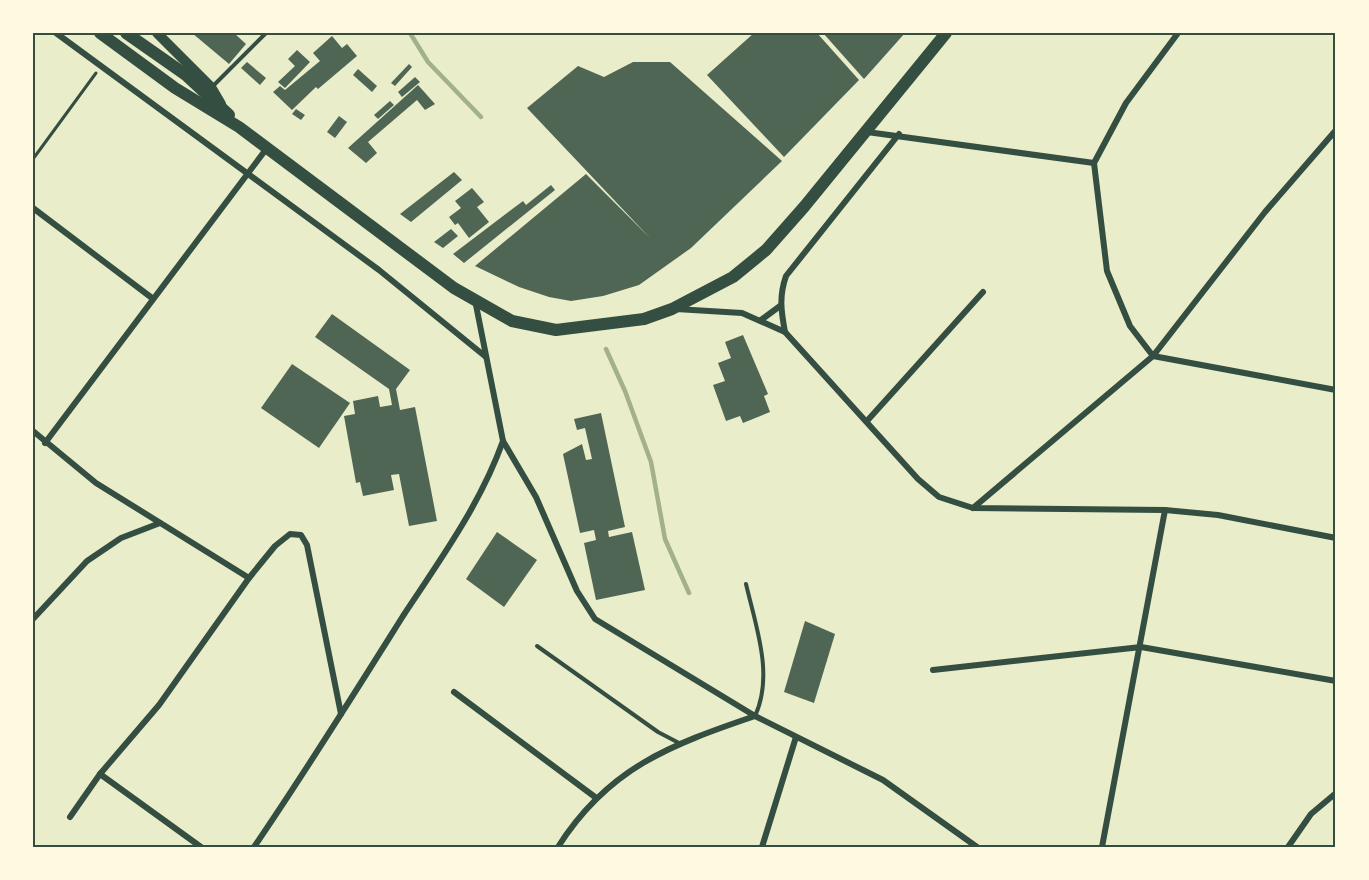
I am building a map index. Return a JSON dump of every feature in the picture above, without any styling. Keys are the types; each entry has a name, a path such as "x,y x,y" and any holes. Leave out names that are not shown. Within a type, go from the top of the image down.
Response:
{"main road":[{"path":"100,33 175,88 239,127 435,276 512,321 555,330 577,330 644,319 672,309 733,277 766,250 867,132 946,33"},
{"path":"127,53 134,35 186,75 239,127"}],"street":[{"path":"56,33 379,270 486,357"},
{"path":"157,33 211,87 226,112"},
{"path":"1178,33 1126,103 1094,163 1107,271 1130,326 1153,356 1336,390"},
{"path":"973,508 1153,356 1265,212 1336,129"},
{"path":"867,132 899,134 1094,163"},
{"path":"785,332 780,306 781,291 786,276 899,134"},
{"path":"45,443 267,148"},
{"path":"33,208 152,298"},
{"path":"867,421 983,292"},
{"path":"474,299 503,441 536,497 578,591 595,619 754,716 884,780 977,847"},
{"path":"761,320 780,306"},
{"path":"672,309 742,313 785,332 918,479 939,497 973,508 1165,510 1218,515 1336,538"},
{"path":"33,431 96,483 249,578"},
{"path":"254,847 464,522 487,481 503,441"},
{"path":"1102,847 1165,510"},
{"path":"34,615 87,561 121,538 160,523"},
{"path":"70,817 100,774 159,705 249,578 284,537 296,533 304,539 341,714"},
{"path":"933,670 1141,647 1336,681"},
{"path":"454,692 596,797"},
{"path":"558,847 596,797 648,758 679,743 754,716"},
{"path":"762,847 796,737"},
{"path":"100,774 201,847"},
{"path":"1288,847 1311,814 1336,793"}],"lane":[{"path":"211,87 266,33"},
{"path":"746,584 765,677 762,700 754,716"},
{"path":"537,646 658,732 679,743"}],"path":[{"path":"33,159 101,66"}],"building":[{"path":"192,33 234,33 246,44 229,64"},
{"path":"754,33 817,33 859,80 784,157 707,75"},
{"path":"823,33 905,33 864,79"},
{"path":"332,36 342,48 347,44 357,56 318,89 316,87 292,110 273,92 280,86 285,90 320,61 313,53"},
{"path":"297,50 310,62 285,88 278,82 295,66 288,59"},
{"path":"247,62 266,78 260,85 241,68"},
{"path":"633,62 670,62 782,161 691,248 639,285 603,296 571,301 549,297 519,287 475,266 586,174 650,238 527,108 578,66 604,77"},
{"path":"409,64 412,67 395,86 391,83"},
{"path":"358,69 377,86 372,92 353,75"},
{"path":"415,77 420,82 402,97 398,92"},
{"path":"418,85 435,104 425,110 417,100 368,142 377,153 366,163 348,148"},
{"path":"390,101 394,105 378,119 374,115"},
{"path":"296,109 305,115 301,120 292,114"},
{"path":"339,116 347,122 335,138 327,132"},
{"path":"454,172 462,180 411,222 400,214"},
{"path":"551,185 555,190 464,263 453,254 523,201 526,205"},
{"path":"472,188 484,202 477,207 489,222 469,238 458,223 455,225 449,217 461,208 455,201"},
{"path":"451,229 458,236 443,248 434,242"},
{"path":"332,314 410,370 396,389 400,410 415,407 437,521 409,526 399,474 391,475 394,490 363,496 360,482 356,483 344,416 355,414 353,401 378,396 380,407 392,405 389,389 315,337"},
{"path":"743,335 768,394 764,396 770,412 743,423 740,416 726,421 713,385 725,381 718,363 731,358 725,342"},
{"path":"292,364 350,403 319,448 261,408"},
{"path":"601,413 625,527 608,531 609,537 632,532 645,590 596,600 584,543 596,540 594,530 580,533 563,454 582,444 586,460 592,459 585,428 577,430 574,419"},
{"path":"497,532 537,560 504,607 466,579"},
{"path":"805,621 835,634 814,703 784,692"}],"waterway":[{"path":"410,33 428,62 481,117"},
{"path":"606,349 625,391 651,462 665,539 689,593"}]}
